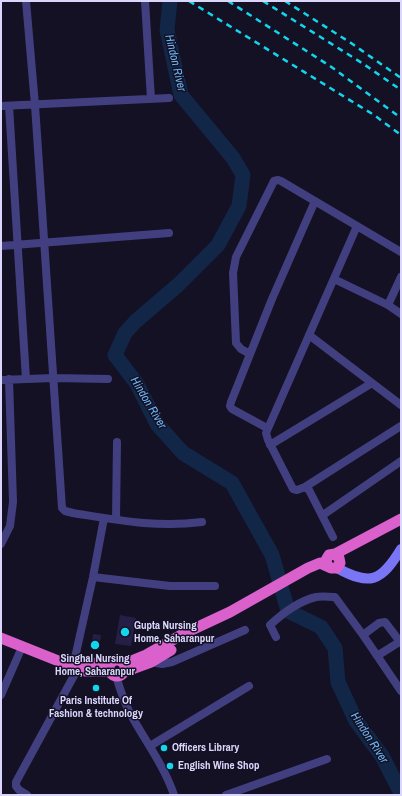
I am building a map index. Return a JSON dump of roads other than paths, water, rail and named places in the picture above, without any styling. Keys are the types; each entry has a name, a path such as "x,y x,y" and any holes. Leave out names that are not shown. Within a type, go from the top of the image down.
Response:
{"highway":[{"path":"332,566 326,560 329,555 335,554 401,519"},
{"path":"1,638 61,662 75,666 117,669 151,662 186,639 203,625 230,612 308,568 320,563 332,566"},
{"path":"117,669 146,655 190,630 203,625"}],"main road":[{"path":"332,566 356,577 367,579 377,576 388,569 401,549"}],"street":[{"path":"26,1 35,105 62,508 65,511 73,513 148,524 172,525 202,522"},
{"path":"145,1 151,99"},
{"path":"26,379 18,245 5,106 169,98"},
{"path":"250,354 241,349 236,343 233,273 236,257 274,181 281,181 401,252"},
{"path":"267,428 235,411 230,406 250,354 315,201"},
{"path":"357,226 267,428 266,437 293,489 297,490 305,487 401,426"},
{"path":"1,246 44,244 169,233"},
{"path":"388,305 401,277"},
{"path":"334,279 388,305 401,314"},
{"path":"309,336 401,405"},
{"path":"1,544 10,526 13,502 5,380 53,378 108,379"},
{"path":"270,445 372,383"},
{"path":"116,519 117,442"},
{"path":"322,515 401,461"},
{"path":"305,487 309,490 333,537"},
{"path":"27,795 19,790 16,786 16,782 75,666 104,518"},
{"path":"93,577 170,586 215,586"},
{"path":"276,636 270,625 281,615 299,604 316,597 335,597 401,690"},
{"path":"363,635 379,622 383,622 388,624 401,642 377,656"},
{"path":"151,662 162,664 172,662 245,630"},
{"path":"1,695 22,647"},
{"path":"117,669 129,712 169,780 174,795"},
{"path":"150,746 249,686"},
{"path":"226,795 327,758"}],"waterway":[{"name":"Hindon River","path":"170,1 167,30 181,95 233,158 243,175 239,206 218,245 178,285 136,321 125,333 115,355 137,384 157,424 183,453 232,483 272,555 288,611 321,627 335,648 338,682 356,721 382,756 401,793"}],"railway":[{"path":"189,1 374,115 401,135"},
{"path":"228,1 330,66 401,118"},
{"path":"263,1 362,63 401,90"},
{"path":"285,1 351,43 401,78"}],"place":[{"name":"Gupta Nursing Home, Saharanpur","path":"125,632"},
{"name":"Singhal Nursing Home, Saharanpur","path":"95,645"},
{"name":"Paris Institute Of Fashion & technology","path":"96,688"},
{"name":"Officers Library","path":"164,748"},
{"name":"English Wine Shop","path":"170,766"}]}
